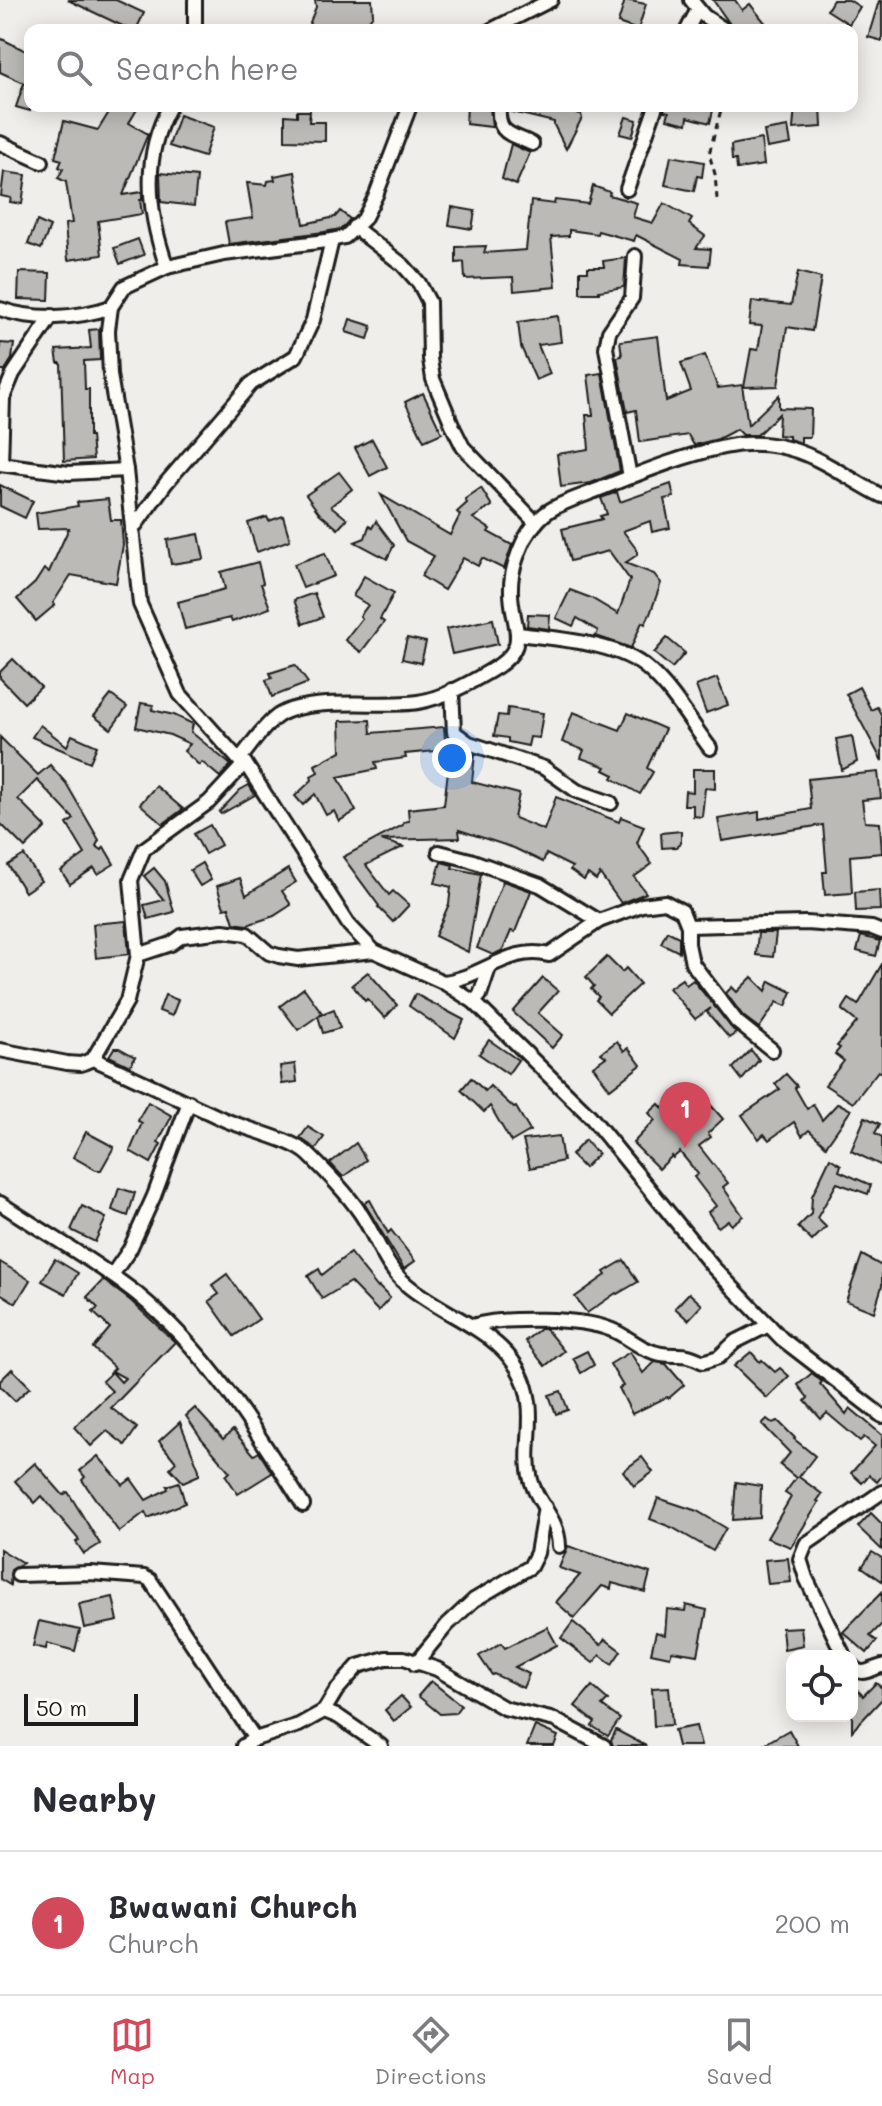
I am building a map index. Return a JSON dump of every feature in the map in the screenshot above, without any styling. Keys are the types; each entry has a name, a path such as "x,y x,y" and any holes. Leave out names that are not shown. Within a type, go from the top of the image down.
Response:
{"street":[{"path":"195,0 196,24"},
{"path":"514,24 551,0"},
{"path":"689,24 695,4 718,24"},
{"path":"166,112 151,165 150,204 167,267"},
{"path":"408,112 364,219 345,237 224,254 167,267 124,287 111,307 108,330 110,375 126,470 140,604 180,694 242,762 349,925 374,951 443,982 474,1002 590,1116 713,1267 782,1339 882,1416"},
{"path":"499,112 498,121 504,132 532,144"},
{"path":"627,189 654,112"},
{"path":"0,143 42,162"},
{"path":"354,227 403,265 419,283 429,302 433,379 454,429 463,447 536,523"},
{"path":"132,530 166,483 251,384 296,356 313,320 332,240"},
{"path":"630,477 606,348 609,332 632,298 635,256"},
{"path":"0,309 52,316 87,315 111,307"},
{"path":"52,316 13,374 3,398 0,464 69,473 126,470"},
{"path":"0,1050 67,1063 81,1064 93,1059 127,1001 138,955 131,880 144,849 209,802 275,718 295,708 417,702 437,697 492,670 512,656 518,634 511,587 524,540 536,523 552,509 630,477 725,446 751,444 779,446 808,456 852,477 882,496"},
{"path":"518,634 579,642 608,650 647,667 669,690 710,748"},
{"path":"452,690 454,732 469,743 544,768 577,791 611,803"},
{"path":"439,852 540,885 599,921"},
{"path":"443,982 455,981 489,968 524,951 549,955 599,921 642,905 665,902 682,911 688,926 692,963 737,1022 772,1050"},
{"path":"688,926 806,923 872,928 882,932"},
{"path":"138,955 171,944 182,936 223,931 247,934 269,953 298,959 374,951"},
{"path":"474,1002 480,995 489,968"},
{"path":"93,1059 305,1152 347,1196 362,1216 389,1266 406,1285 492,1338 510,1354 529,1399 531,1481 557,1527 559,1546"},
{"path":"112,1275 130,1249 154,1196 189,1102"},
{"path":"0,1203 112,1275 182,1335 253,1426 303,1505"},
{"path":"472,1326 489,1321 542,1319 593,1325 612,1330 662,1354 685,1354 703,1362 719,1357 735,1342 769,1325"},
{"path":"841,1650 800,1559 806,1544 882,1492"},
{"path":"415,1664 447,1625 474,1600 530,1567 537,1553 545,1507"},
{"path":"18,1575 91,1573 150,1580 255,1739"},
{"path":"243,1746 299,1725 324,1711 336,1691 358,1666 386,1658 404,1658 437,1669 504,1708 555,1720 604,1746"},
{"path":"858,1672 866,1673 882,1666"},
{"path":"324,1711 339,1717 381,1746"}],"path":[{"path":"717,199 715,174 709,154 720,112"}],"building":[{"path":"68,0 116,0 144,13 139,24 118,24"},
{"path":"315,0 372,0 373,15 366,24 309,24 316,7"},
{"path":"625,0 646,4 640,24 618,23"},
{"path":"713,0 735,0 742,10 750,4 766,24 730,24"},
{"path":"833,0 849,0 860,7 849,24 827,10"},
{"path":"879,1 882,1 882,41 868,37"},
{"path":"0,38 24,50 24,83 0,72"},
{"path":"24,83 24,109 16,107"},
{"path":"109,112 135,112 129,123 148,134 123,195 142,192 142,214 98,221 102,255 68,260 65,224 72,223 66,182 58,178 63,169 59,167 62,160 55,158 64,121 98,130"},
{"path":"297,112 310,112 309,122 325,122 325,141 285,140 285,115 297,116"},
{"path":"467,112 491,112 492,127 466,124"},
{"path":"512,112 581,114 582,118 566,149 554,122"},
{"path":"669,112 713,112 710,123 688,117 687,124 667,119"},
{"path":"794,112 821,112 822,127 793,129"},
{"path":"179,115 214,127 204,157 169,146"},
{"path":"626,117 637,120 632,137 620,134"},
{"path":"788,127 791,144 767,148 764,131"},
{"path":"761,139 764,165 737,169 736,160 732,160 731,145"},
{"path":"511,144 530,153 516,185 502,179"},
{"path":"671,156 704,162 702,177 697,176 694,191 665,185"},
{"path":"4,172 26,175 22,204 10,202 11,198 1,196"},
{"path":"295,172 304,224 335,217 340,211 350,219 346,224 341,229 324,232 229,244 225,222 253,218 247,183 267,185 268,181 275,180 274,176"},
{"path":"160,173 197,177 194,206 161,202"},
{"path":"593,186 610,192 609,195 637,203 633,217 653,223 664,203 692,219 689,224 705,236 696,248 711,249 709,266 682,264 683,259 636,235 634,241 598,231 597,234 569,230 569,236 551,237 556,287 514,291 513,277 465,279 464,262 456,263 456,247 486,246 484,253 526,250 531,201 588,204"},
{"path":"452,207 475,211 472,229 449,225"},
{"path":"37,221 50,227 41,249 28,244"},
{"path":"138,239 144,255 120,264 114,248"},
{"path":"626,258 624,287 599,293 580,293 580,271 588,271 588,267 604,267 603,261"},
{"path":"19,272 50,273 49,300 18,299"},
{"path":"798,272 821,278 812,331 787,327 778,386 744,387 751,349 758,350 762,326 749,325 752,301 791,305"},
{"path":"558,316 561,342 538,345 550,374 536,380 521,347 518,322"},
{"path":"350,319 372,326 368,339 346,332"},
{"path":"99,329 100,360 84,361 85,389 89,389 89,436 93,459 64,461 61,363 58,363 56,350 91,348 89,330"},
{"path":"658,336 666,401 691,391 681,363 705,355 718,388 742,385 748,425 779,395 779,408 811,409 810,437 801,437 801,443 789,439 789,436 778,435 779,414 757,435 743,435 737,429 718,439 694,445 688,435 640,442 636,410 627,412 617,357 622,356 620,341"},
{"path":"0,343 14,344 12,359 5,370 0,370"},
{"path":"602,373 620,471 591,483 561,487 557,454 589,449 586,415 593,415 588,375"},
{"path":"423,393 442,433 424,441 405,402"},
{"path":"372,439 387,467 370,476 355,448"},
{"path":"339,472 352,489 331,506 347,519 338,529 319,513 306,495"},
{"path":"671,484 674,497 664,499 670,528 652,532 650,521 623,531 637,550 637,555 625,563 654,574 661,583 650,614 645,624 642,622 631,648 596,636 598,631 577,618 573,626 556,618 570,590 618,614 630,580 609,551 570,561 562,529 602,519 600,516 607,514 601,498 617,492 620,502"},
{"path":"0,485 33,501 25,518 0,506"},
{"path":"481,488 492,506 473,518 490,529 488,532 512,545 504,569 482,558 478,566 463,558 444,590 421,576 434,556 406,541 381,495 450,535 460,515 457,512 467,503 465,499"},
{"path":"108,499 111,520 121,520 123,545 116,583 71,575 53,603 55,605 36,621 17,599 35,583 44,569 49,572 69,528 38,529 36,513 78,506 77,502"},
{"path":"283,516 290,540 257,552 248,523"},
{"path":"376,521 394,545 387,559 355,542 365,538 369,526 372,528"},
{"path":"199,534 204,559 171,564 167,540"},
{"path":"325,553 334,576 303,588 294,564"},
{"path":"258,562 261,584 270,608 232,622 230,618 185,629 178,602 225,589 221,572"},
{"path":"364,576 394,593 380,619 384,622 361,652 345,640 368,605 353,596"},
{"path":"314,593 323,617 303,624 294,600"},
{"path":"528,614 550,615 549,629 527,626"},
{"path":"493,619 498,644 452,654 446,629"},
{"path":"407,638 426,642 421,663 402,659"},
{"path":"667,638 685,653 672,668 654,653"},
{"path":"13,659 41,687 24,703 0,678 0,672"},
{"path":"295,665 308,683 272,697 266,680 272,678 270,673"},
{"path":"717,678 728,705 706,713 696,686"},
{"path":"859,687 871,710 877,707 882,716 882,761 846,694"},
{"path":"111,695 127,707 111,729 94,716"},
{"path":"141,703 153,705 152,710 193,724 191,732 231,765 220,777 202,762 199,765 184,751 190,744 170,735 136,727"},
{"path":"508,708 543,713 539,738 530,737 528,746 494,736 498,715 507,716"},
{"path":"573,712 620,730 628,713 665,729 647,768 653,772 640,794 612,778 614,775 604,770 606,767 581,758 584,750 562,742"},
{"path":"370,720 371,733 444,727 446,750 405,754 406,758 375,762 377,769 338,777 356,811 339,821 334,811 326,815 315,794 303,805 295,796 318,772 315,765 341,751 340,721"},
{"path":"40,725 67,746 72,735 97,746 90,762 32,737"},
{"path":"852,736 857,762 842,770 836,739"},
{"path":"0,737 38,775 50,765 66,783 99,840 96,846 102,850 104,847 114,864 98,874 94,868 70,884 61,871 85,854 67,824 74,819 37,780 18,799 46,827 25,848 0,823"},
{"path":"451,745 475,755 472,782 519,794 514,818 544,830 556,797 619,822 621,817 644,826 637,843 652,864 634,877 646,893 621,903 600,874 596,880 588,874 584,880 570,870 572,867 546,854 543,862 514,848 459,830 460,838 381,840 403,847 366,865 389,895 393,891 409,905 393,922 378,907 343,857 409,821 408,809 444,805"},
{"path":"693,769 715,769 715,789 705,788 702,817 693,816 693,805 684,805 685,791 693,792"},
{"path":"878,772 881,798 862,800 865,822 880,823 882,853 850,856 852,893 825,895 823,872 827,872 823,825 722,841 718,819 759,812 759,819 811,809 808,779"},
{"path":"249,785 255,795 221,814 219,812 240,790"},
{"path":"156,786 183,809 163,824 140,804"},
{"path":"210,825 221,845 205,854 194,834"},
{"path":"681,831 681,843 676,847 662,848 661,833"},
{"path":"24,855 41,881 25,892 8,865"},
{"path":"441,862 453,865 452,868 481,874 468,952 435,936 449,904 451,887 435,883"},
{"path":"202,863 211,880 200,886 190,870"},
{"path":"154,868 165,881 174,912 148,919 144,905 164,900 144,876"},
{"path":"288,869 296,882 282,891 291,905 274,916 247,925 234,923 229,907 224,908 217,886 240,878 246,895"},
{"path":"503,881 531,891 515,932 511,931 503,950 493,955 477,948"},
{"path":"879,890 880,910 856,911 855,892"},
{"path":"126,921 129,954 96,958 93,924"},
{"path":"667,931 679,937 679,952 661,943"},
{"path":"758,933 776,933 773,957 756,955"},
{"path":"861,936 880,941 876,956 857,951"},
{"path":"607,957 622,972 626,968 640,984 609,1013 596,1000 599,997 586,977"},
{"path":"882,964 882,1073 878,1071 853,1103 825,1085 844,1061 835,1054 840,1048 837,1046 857,1022 842,1010 849,999 858,1005"},
{"path":"368,972 397,1005 385,1018 352,985"},
{"path":"752,977 766,991 770,981 792,992 786,1006 777,1002 759,1028 743,1016 726,993 732,987 737,992"},
{"path":"543,978 558,991 538,1013 563,1035 552,1048 513,1012"},
{"path":"682,979 686,985 693,980 736,1033 729,1038 707,1012 711,1008 695,1019 669,988"},
{"path":"304,988 322,1013 319,1015 334,1009 340,1028 323,1033 318,1016 298,1030 280,1006"},
{"path":"415,994 464,1020 455,1038 409,1006"},
{"path":"165,995 178,1000 172,1016 159,1011"},
{"path":"489,1040 518,1060 508,1074 479,1054"},
{"path":"617,1041 624,1051 628,1048 641,1065 610,1089 593,1066 606,1057 601,1053"},
{"path":"114,1048 135,1057 130,1066 109,1056"},
{"path":"751,1050 759,1060 742,1080 733,1068"},
{"path":"295,1064 297,1082 282,1084 280,1066"},
{"path":"786,1074 797,1086 795,1088 807,1109 813,1104 822,1120 838,1103 851,1110 826,1146 809,1130 802,1136 794,1122 769,1140 764,1134 759,1139 742,1115 780,1089 775,1084"},
{"path":"471,1078 485,1091 490,1086 516,1107 530,1131 511,1142 490,1106 484,1112 461,1090"},
{"path":"148,1102 172,1116 151,1163 130,1151 142,1123 138,1121"},
{"path":"708,1102 723,1119 708,1133 711,1137 699,1146 728,1183 723,1187 743,1216 731,1225 728,1220 718,1227 708,1212 716,1206 694,1177 698,1174 680,1152 659,1169 633,1143 655,1120 649,1113 659,1104 678,1124 684,1119 686,1122"},
{"path":"865,1117 880,1124 875,1133 882,1137 882,1166 851,1151"},
{"path":"308,1127 324,1137 316,1149 300,1138"},
{"path":"86,1132 114,1147 101,1170 73,1157"},
{"path":"559,1136 563,1161 530,1168 523,1140"},
{"path":"585,1140 598,1154 584,1168 571,1155"},
{"path":"356,1143 366,1160 343,1177 330,1163"},
{"path":"830,1158 841,1165 839,1171 871,1185 868,1194 837,1183 817,1218 826,1227 812,1241 798,1227 811,1214 812,1196"},
{"path":"119,1188 135,1193 128,1216 112,1210"},
{"path":"370,1200 388,1233 391,1230 415,1261 404,1269 364,1203"},
{"path":"82,1206 106,1218 95,1242 71,1230"},
{"path":"350,1253 390,1298 378,1311 350,1282 322,1299 308,1276 319,1269 322,1275"},
{"path":"862,1255 882,1266 882,1286 874,1312 846,1301"},
{"path":"55,1259 78,1273 66,1294 42,1281"},
{"path":"624,1260 638,1282 587,1313 575,1297 606,1275 604,1272"},
{"path":"0,1262 30,1280 16,1303 0,1293"},
{"path":"227,1274 259,1319 234,1336 209,1301 219,1294 212,1285"},
{"path":"103,1280 175,1342 111,1408 137,1428 125,1445 107,1431 91,1446 74,1427 112,1391 102,1381 112,1372 121,1382 125,1378 112,1371 115,1368 93,1348 110,1328 93,1312 98,1308 87,1297"},
{"path":"689,1293 702,1305 688,1320 675,1308"},
{"path":"540,1329 546,1329 564,1351 545,1366 525,1341"},
{"path":"587,1351 594,1365 581,1373 573,1358"},
{"path":"630,1352 643,1373 655,1362 666,1364 684,1385 669,1398 632,1414 619,1388 623,1386 610,1364"},
{"path":"751,1352 775,1372 780,1368 789,1376 767,1398 734,1366"},
{"path":"12,1369 30,1387 15,1401 0,1386 0,1381"},
{"path":"812,1373 846,1414 850,1408 882,1435 882,1476 877,1482 869,1475 862,1483 851,1473 875,1446 864,1437 860,1441 827,1413 821,1419 805,1401 808,1398 798,1385"},
{"path":"561,1391 568,1410 556,1414 549,1395"},
{"path":"195,1408 223,1439 233,1430 254,1455 259,1452 272,1473 238,1494 226,1476 230,1472 186,1416"},
{"path":"767,1419 772,1423 778,1421 815,1456 799,1477 822,1494 791,1547 767,1538 791,1497 785,1493 796,1478 780,1465 790,1453 762,1424"},
{"path":"180,1422 199,1470 199,1475 183,1482 170,1468 176,1462 159,1441"},
{"path":"98,1456 123,1485 131,1479 146,1500 179,1482 185,1503 148,1518 145,1512 119,1532 82,1480 85,1477 80,1471"},
{"path":"642,1457 653,1472 634,1486 623,1471"},
{"path":"35,1463 63,1495 68,1492 100,1544 84,1554 76,1542 79,1540 42,1496 35,1503 15,1481"},
{"path":"736,1482 761,1486 760,1518 733,1520"},
{"path":"658,1498 697,1511 726,1528 713,1551 650,1519"},
{"path":"871,1513 882,1524 882,1550 858,1527"},
{"path":"568,1546 650,1573 645,1592 612,1583 611,1589 602,1586 574,1618 556,1602 580,1575 559,1568"},
{"path":"0,1549 23,1563 11,1570 10,1585 0,1579"},
{"path":"872,1552 882,1558 882,1581 862,1567"},
{"path":"788,1558 791,1582 768,1584 765,1560"},
{"path":"882,1592 882,1624 870,1636 877,1641 867,1653 843,1632"},
{"path":"113,1597 118,1621 84,1628 79,1604"},
{"path":"686,1605 707,1610 698,1655 672,1651 670,1657 651,1653 656,1632 665,1635 667,1609 685,1611"},
{"path":"39,1621 80,1630 75,1651 47,1643 46,1649 33,1646"},
{"path":"573,1622 601,1645 605,1639 621,1651 612,1664 600,1655 593,1663 561,1638"},
{"path":"547,1627 557,1645 515,1667 529,1674 523,1688 492,1675 479,1656 501,1643 505,1648"},
{"path":"801,1627 803,1645 784,1649 782,1628"},
{"path":"431,1681 461,1705 455,1713 440,1714 418,1696"},
{"path":"876,1683 882,1688 882,1699 852,1731 852,1722 858,1722 858,1691 863,1696"},
{"path":"592,1686 608,1700 602,1706 620,1719 608,1736 592,1726 595,1722 575,1706"},
{"path":"669,1687 672,1725 654,1726 652,1688"},
{"path":"401,1696 411,1707 394,1721 385,1710"},
{"path":"535,1726 558,1736 554,1746 527,1746"},
{"path":"696,1726 701,1746 678,1746 674,1730"},
{"path":"616,1730 646,1746 613,1746 611,1740"},
{"path":"789,1730 798,1746 761,1746"}],"place":[{"name":"Bwawani Church","path":"685,1148"}]}
